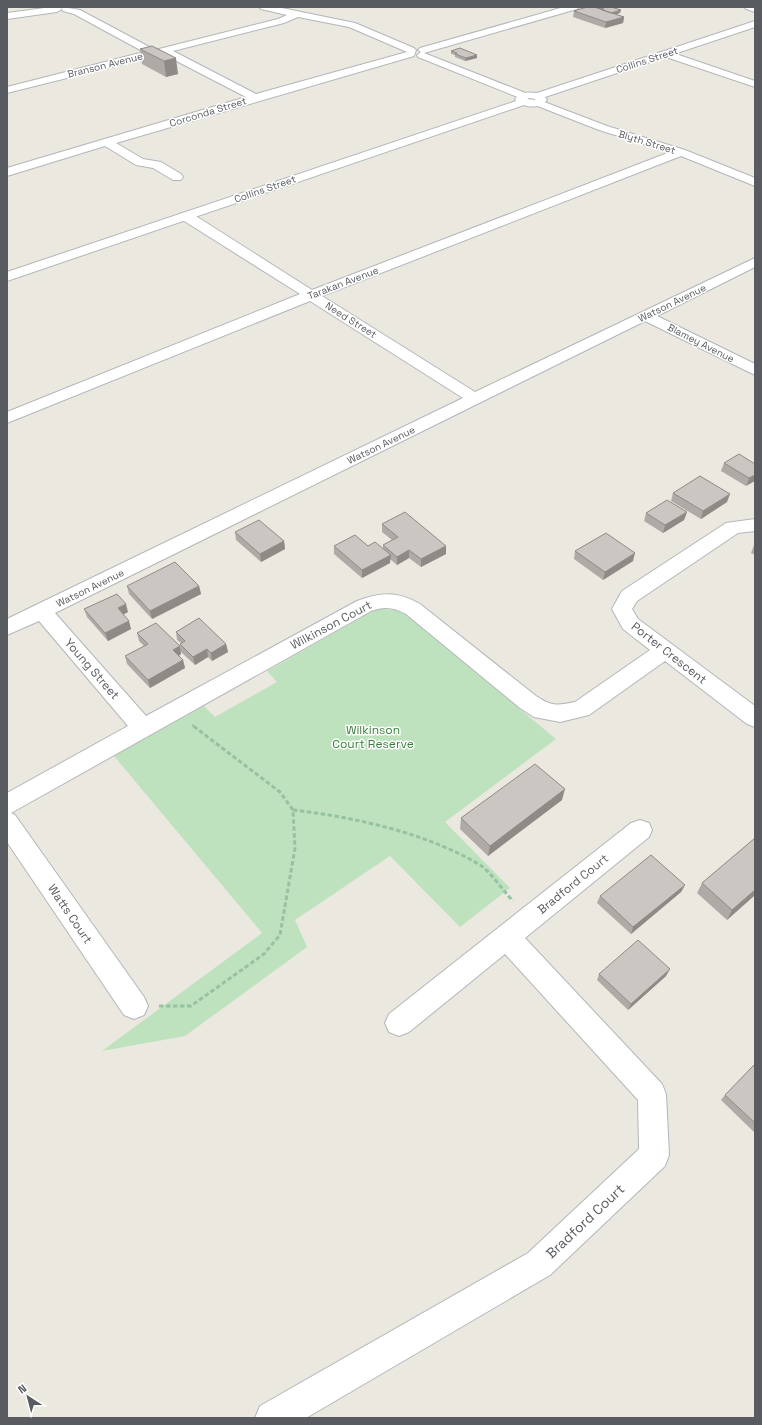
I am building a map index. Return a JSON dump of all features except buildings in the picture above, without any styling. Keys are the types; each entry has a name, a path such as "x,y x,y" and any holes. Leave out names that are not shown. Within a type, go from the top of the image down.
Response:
{"street":[{"path":"264,7 352,25 410,52 423,53 531,103 539,99"},
{"path":"423,53 574,7"},
{"path":"749,7 755,9"},
{"path":"7,16 65,8 153,53"},
{"name":"Branson Avenue","path":"7,90 281,22 296,14"},
{"name":"Collins Street","path":"539,99 755,24"},
{"path":"164,50 255,98"},
{"name":"Corconda Street","path":"7,172 410,52"},
{"path":"667,54 755,84"},
{"name":"Collins Street","path":"7,277 523,99"},
{"name":"Blyth Street","path":"539,99 603,128 681,152 755,182"},
{"path":"106,142 140,162 157,165 177,178"},
{"name":"Tarakan Avenue","path":"7,418 311,295 681,152"},
{"name":"Need Street","path":"186,216 475,399"},
{"name":"Watson Avenue","path":"7,628 755,262"},
{"name":"Blamey Avenue","path":"646,316 755,370"},
{"name":"Porter Crescent","path":"755,524 733,527 629,596 622,609 630,624 755,718"},
{"name":"Wilkinson Court","path":"7,805 364,606 377,601 388,600 403,603 413,609 528,702 542,710 560,714 581,709 664,651"},
{"name":"Young Street","path":"42,611 143,728"},
{"name":"Watts Court","path":"7,822 134,1006"},
{"name":"Bradford Court","path":"399,1023 640,830"},
{"name":"Bradford Court","path":"272,1418 539,1264 654,1155 652,1094 507,938"}],"path":[{"path":"134,1006 191,1006 264,954 280,935 295,848 293,810 280,792 174,711"},
{"path":"293,810 334,815 393,829 445,848 480,866 530,919"}],"green space":[{"name":"Wilkinson Court Reserve","path":"379,609 397,610 405,614 556,739 445,822 510,888 460,927 390,856 295,920 307,947 185,1036 102,1051 262,933 114,756 204,706 215,717 277,682 267,671 367,614"}]}
